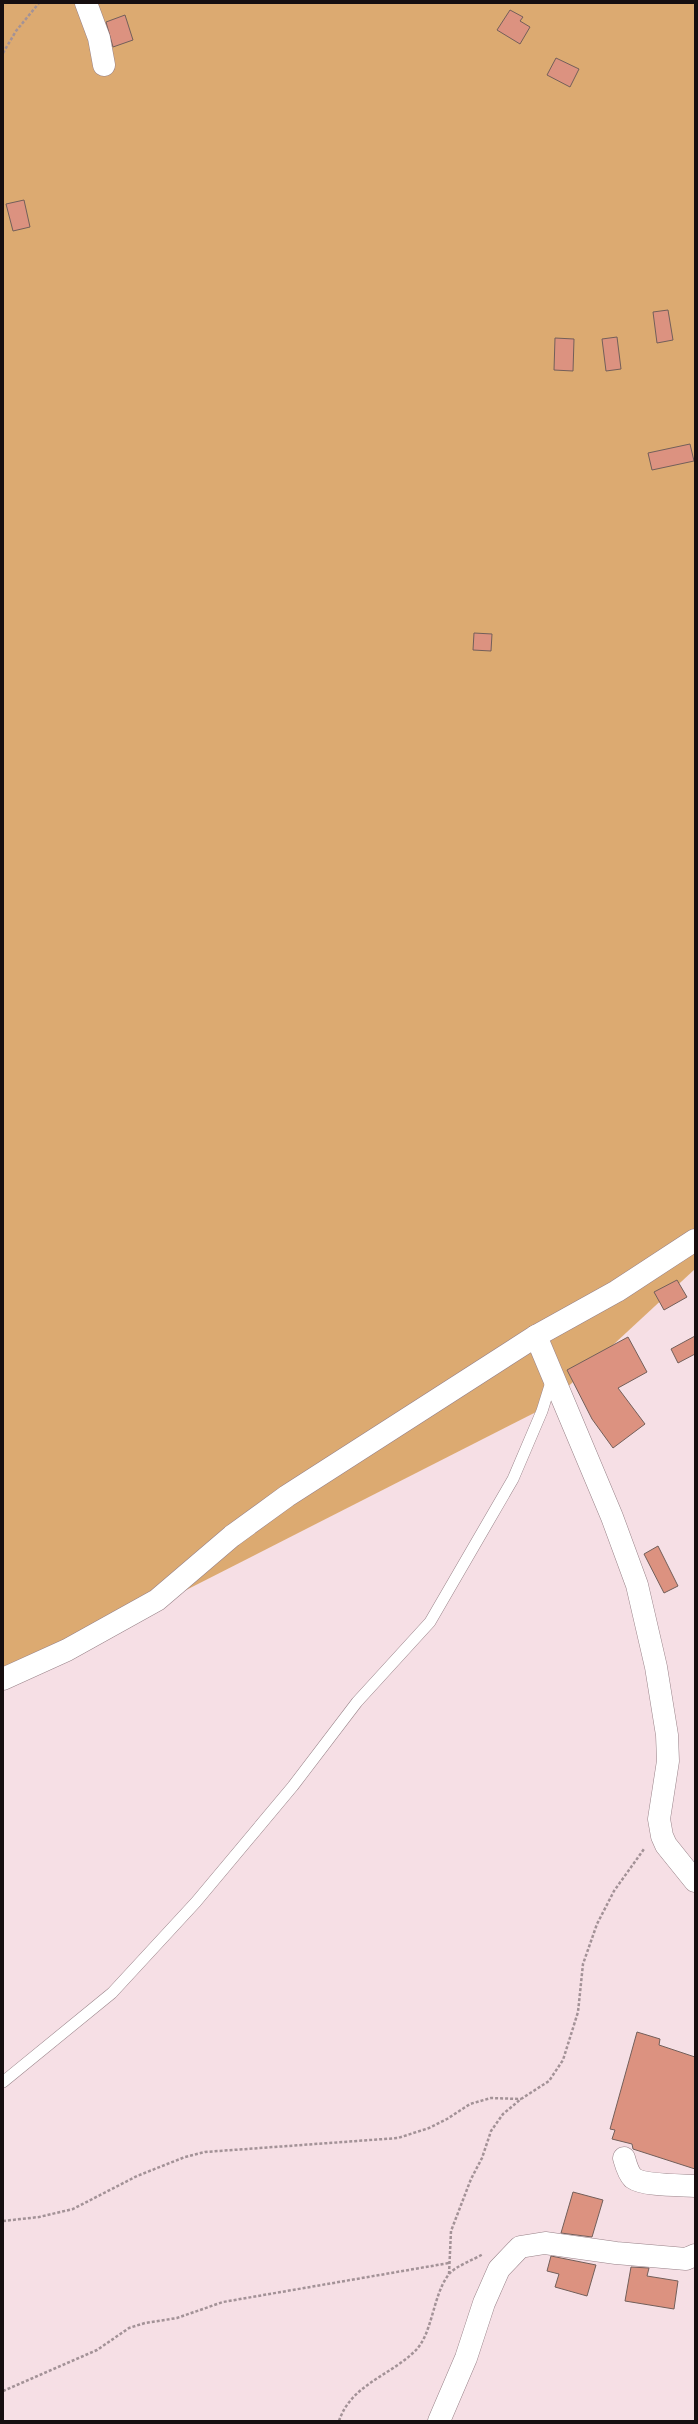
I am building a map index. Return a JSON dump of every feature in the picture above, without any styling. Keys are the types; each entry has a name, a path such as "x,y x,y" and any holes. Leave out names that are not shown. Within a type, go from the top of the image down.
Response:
{"street":[{"path":"86,3 99,38 104,65"},
{"path":"3,1679 67,1650 157,1600 232,1536 287,1496 536,1336 617,1291 695,1240"},
{"path":"536,1336 612,1517 637,1585 656,1667 667,1735 668,1761 659,1819 660,1825 666,1846 695,1880"},
{"path":"624,2158 628,2171 634,2178 646,2182 695,2186"},
{"path":"439,2421 466,2358 484,2303 499,2269 520,2247 545,2243 616,2253 686,2259 695,2255"}],"lane":[{"path":"3,2082 112,1993 196,1902 293,1786 358,1702 430,1622 513,1479 542,1411 552,1377"}],"path":[{"path":"3,53 16,31 39,3"},
{"path":"339,2421 350,2399 415,2352 426,2332 432,2309 449,2274 451,2231 471,2178 482,2158 491,2130 503,2114 521,2099 550,2081 563,2060 578,2012 583,1964 597,1924 614,1891 660,1825"},
{"path":"3,2221 39,2217 73,2208 137,2176 185,2157 205,2152 398,2138 429,2128 447,2119 470,2104 491,2098 521,2099"},
{"path":"449,2274 484,2254"},
{"path":"3,2391 97,2350 129,2328 145,2323 177,2318 223,2302 449,2263"}],"shaded area":[{"path":"3,3 695,3 695,1269 546,1407 3,1683"}],"building":[{"path":"510,10 523,17 520,21 530,27 520,44 497,30"},
{"path":"125,15 133,40 113,47 106,22"},
{"path":"556,58 579,69 570,87 547,75"},
{"path":"24,200 30,227 13,231 6,204"},
{"path":"668,310 673,340 657,343 653,312"},
{"path":"617,337 621,369 606,371 602,339"},
{"path":"555,338 574,339 573,371 554,370"},
{"path":"690,444 694,461 652,470 648,453"},
{"path":"474,633 492,634 491,651 473,650"},
{"path":"677,1280 687,1297 664,1310 654,1292"},
{"path":"695,1336 695,1354 678,1363 671,1349"},
{"path":"628,1337 647,1372 618,1388 645,1424 613,1448 592,1419 567,1370"},
{"path":"658,1546 678,1586 664,1593 644,1554"},
{"path":"637,2032 660,2039 659,2045 695,2057 695,2169 633,2149 632,2144 612,2139 615,2130 610,2129"},
{"path":"573,2192 603,2200 592,2237 561,2233"},
{"path":"551,2256 596,2265 587,2296 555,2287 559,2274 547,2271"},
{"path":"631,2267 649,2268 647,2276 678,2281 674,2309 625,2301"}]}
